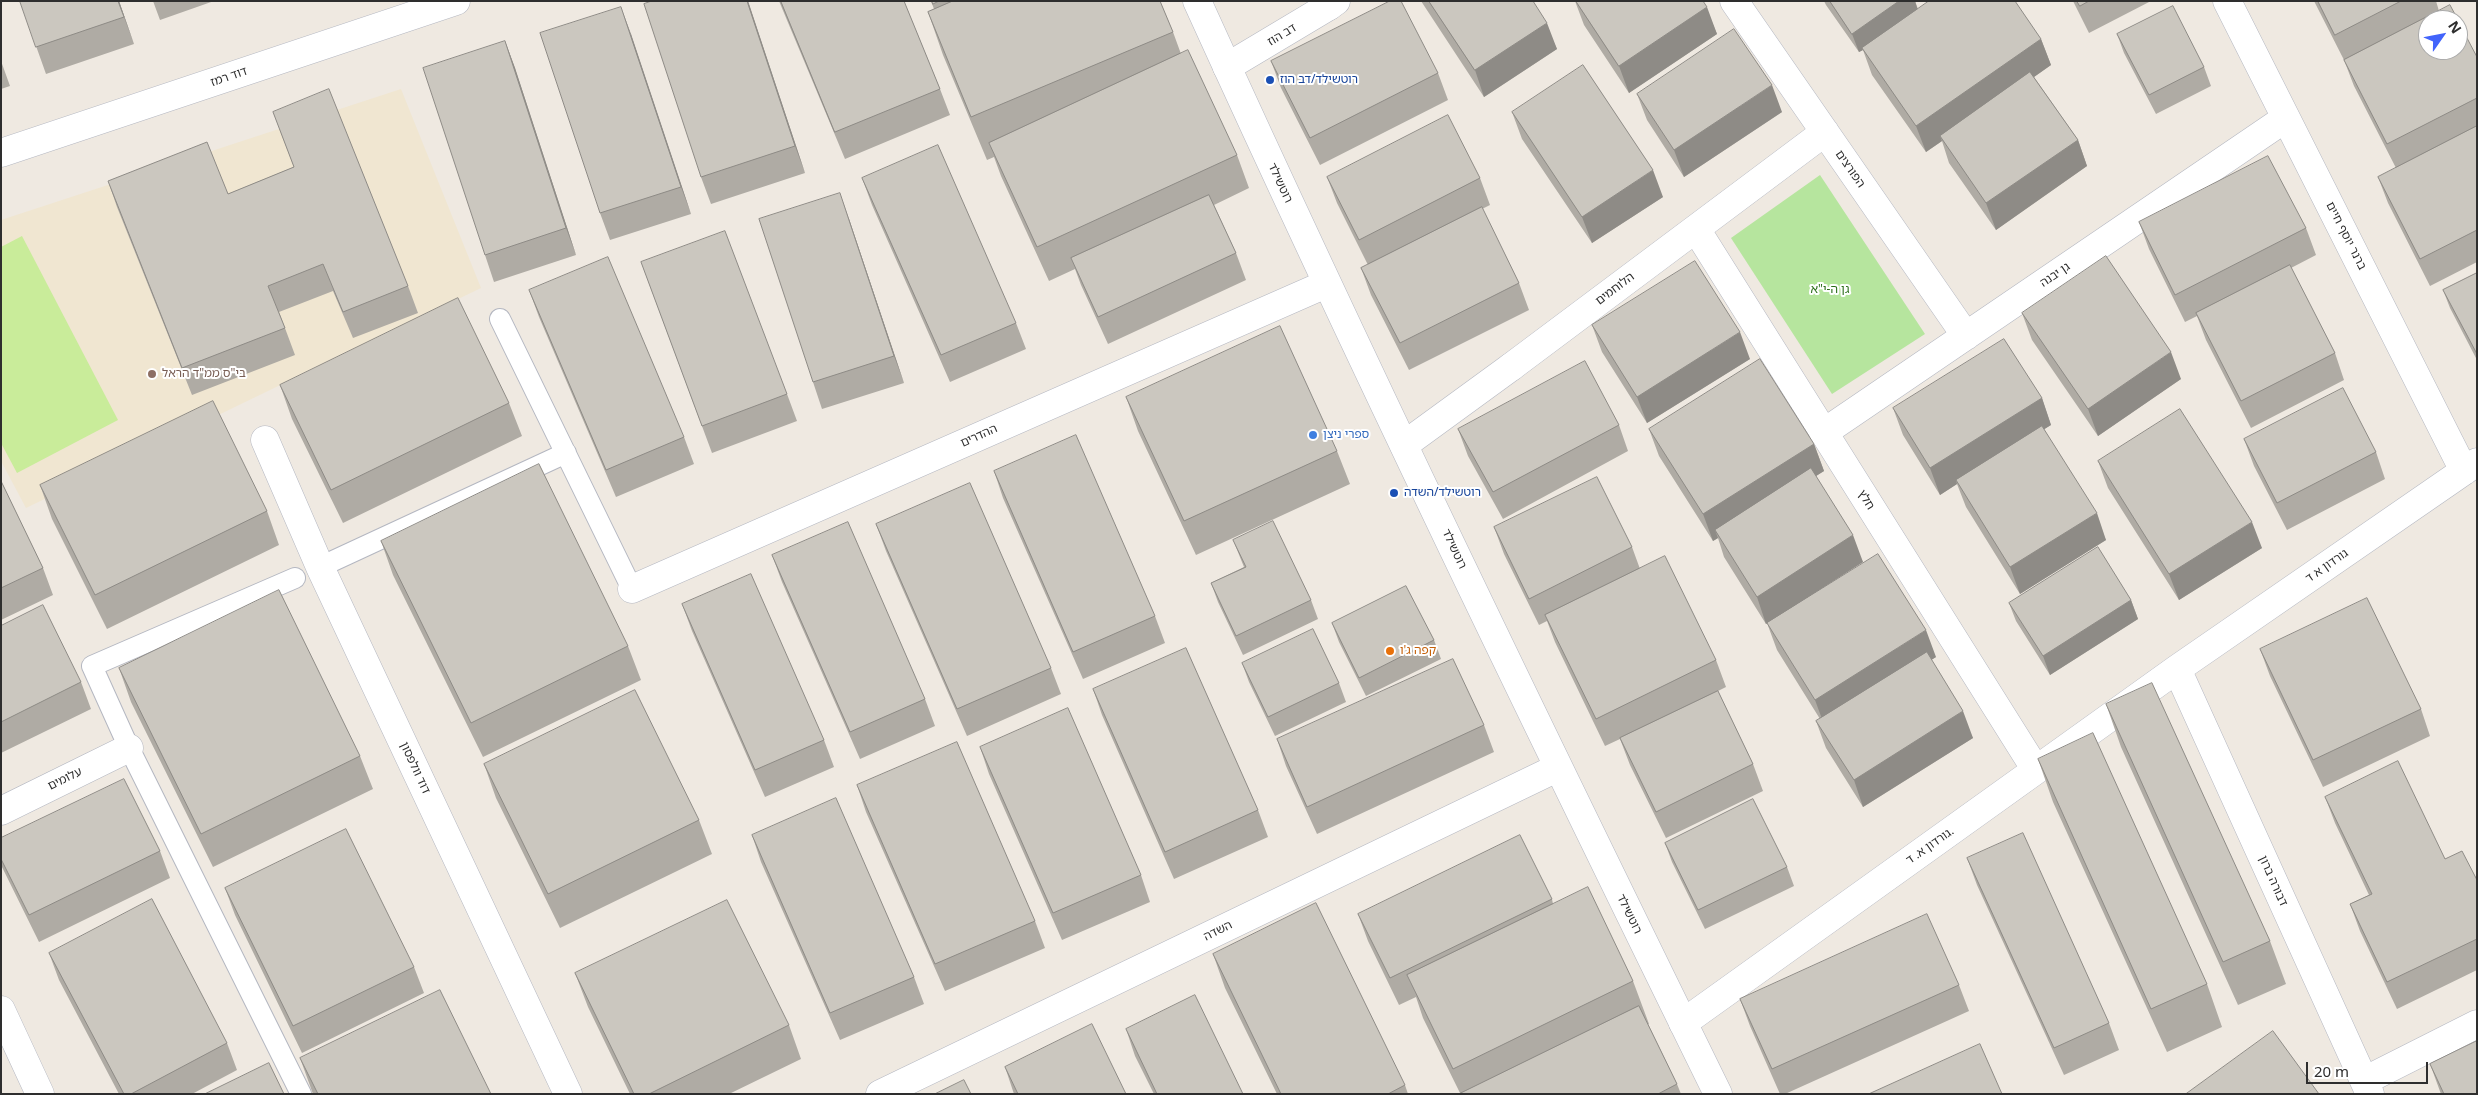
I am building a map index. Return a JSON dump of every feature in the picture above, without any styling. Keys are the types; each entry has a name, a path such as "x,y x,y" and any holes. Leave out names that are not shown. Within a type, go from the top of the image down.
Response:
{"street":[{"name":"דוד רמז","path":"1,154 456,1"},
{"name":"רוטשילד","path":"1197,1 1326,284 1557,768 1718,1094"},
{"name":"הפורצים","path":"1734,1 1966,336"},
{"name":"ברנר יוסף חיים","path":"2227,1 2286,118 2470,467"},
{"name":"דב הוז","path":"1227,67 1333,4"},
{"name":"גן יבנה","path":"1824,433 2286,118"},
{"name":"הלוחמים","path":"1404,445 1825,132"},
{"name":"חלץ","path":"1696,229 2036,770"},
{"name":"ההדרים","path":"632,589 1326,284"},
{"name":"דוד וולפסון","path":"265,440 320,567 568,1094"},
{"name":"גורדון א ד","path":"2177,669 2470,467"},
{"name":"גורדון א. ד.","path":"1683,1022 2177,669"},
{"name":"דבורה ברון","path":"2177,669 2367,1088"},
{"name":"עלומים","path":"1,811 129,748"},
{"name":"השדה","path":"880,1094 1557,768"},
{"path":"1,1010 40,1094"},
{"path":"2367,1088 2477,1024"}],"lane":[{"path":"500,319 632,589"},
{"path":"320,567 566,453"},
{"path":"295,578 92,666 129,748 301,1094"}],"shaded area":[{"name":"בי\"ס ממ\"ד הראל","path":"401,89 481,288 26,508 1,461 1,220"}],"green space":[{"name":"גן ה-י\"א","path":"1820,175 1925,334 1832,394 1731,238"},
{"path":"22,236 118,420 17,473 1,443 1,247"}],"building":[{"path":"20,1 118,1 124,17 36,47"},
{"path":"652,1 747,1 795,146 701,177 644,4"},
{"path":"781,1 904,1 940,89 835,132"},
{"path":"953,1 1160,1 1173,32 971,117 928,12"},
{"path":"1390,1 1401,1 1438,73 1310,138 1271,61"},
{"path":"1429,1 1533,1 1547,23 1475,70"},
{"path":"1576,1 1703,1 1707,7 1619,66"},
{"path":"1830,1 1899,1 1852,34"},
{"path":"1929,1 2015,1 2041,39 1916,126 1862,48"},
{"path":"2077,1 2089,1 2080,6"},
{"path":"2318,1 2401,1 2335,35"},
{"path":"2450,5 2453,10 2440,10"},
{"path":"2173,6 2204,67 2149,95 2117,34"},
{"path":"621,7 681,187 600,213 540,33"},
{"path":"2418,22 2418,60 2468,60 2468,40 2477,57 2477,98 2387,144 2344,60"},
{"path":"1734,29 1772,85 1674,150 1637,94"},
{"path":"505,41 566,228 485,255 423,68"},
{"path":"1188,50 1237,155 1037,247 989,143"},
{"path":"1583,65 1653,170 1582,217 1512,112"},
{"path":"2030,72 2078,140 1986,203 1940,136"},
{"path":"329,89 408,286 343,312 323,264 268,286 285,328 182,368 108,181 207,142 228,194 294,167 273,112"},
{"path":"1448,115 1480,178 1359,240 1327,177"},
{"path":"2477,126 2477,230 2420,259 2378,177"},
{"path":"938,145 1016,323 941,355 862,178"},
{"path":"2268,156 2306,228 2175,295 2139,222"},
{"path":"840,193 894,356 813,382 759,219"},
{"path":"1209,195 1236,253 1098,317 1071,258"},
{"path":"1482,207 1519,283 1400,343 1361,268"},
{"path":"725,231 787,394 702,426 641,262"},
{"path":"2106,256 2171,352 2088,409 2022,313"},
{"path":"608,257 684,437 606,470 529,290"},
{"path":"1695,261 1740,332 1637,397 1592,325"},
{"path":"2290,265 2335,353 2241,401 2196,313"},
{"path":"2477,273 2477,354 2443,290"},
{"path":"458,298 509,403 331,490 280,385"},
{"path":"1280,326 1337,451 1184,521 1126,397"},
{"path":"2004,339 2042,398 1930,468 1893,408"},
{"path":"1760,359 1814,444 1703,514 1649,429"},
{"path":"1585,361 1619,425 1493,492 1458,429"},
{"path":"2343,388 2376,452 2277,503 2244,439"},
{"path":"213,401 267,511 95,595 40,485"},
{"path":"2180,409 2252,522 2169,574 2098,461"},
{"path":"2042,426 2097,513 2010,567 1956,480"},
{"path":"1076,435 1155,616 1073,652 994,471"},
{"path":"539,464 628,646 471,723 381,541"},
{"path":"1811,468 1853,535 1757,597 1715,530"},
{"path":"1597,477 1632,547 1529,599 1494,527"},
{"path":"1,481 43,568 1,588"},
{"path":"970,483 1051,668 957,709 876,524"},
{"path":"1273,521 1311,600 1236,636 1211,583 1246,567 1233,540"},
{"path":"848,522 925,699 850,732 772,555"},
{"path":"2098,547 2131,600 2043,656 2009,603"},
{"path":"1878,554 1926,630 1815,700 1767,623"},
{"path":"1665,556 1716,660 1596,719 1545,615"},
{"path":"751,574 824,740 755,770 682,604"},
{"name":"קפה ג'ו","path":"1406,586 1434,640 1359,678 1332,623"},
{"path":"279,590 360,756 201,834 119,668"},
{"path":"2367,598 2421,709 2313,760 2260,649"},
{"path":"43,605 81,682 1,722 1,626"},
{"path":"1313,629 1339,683 1268,717 1242,663"},
{"path":"1186,648 1258,810 1165,852 1093,689"},
{"path":"1927,652 1963,711 1854,780 1816,721"},
{"path":"1453,659 1484,725 1307,807 1277,739"},
{"path":"2152,683 2270,941 2223,962 2106,704"},
{"path":"635,690 699,820 548,894 484,764"},
{"path":"1718,691 1753,764 1656,812 1620,738"},
{"path":"1068,708 1141,875 1053,913 980,747"},
{"path":"2093,733 2207,984 2151,1009 2038,759"},
{"path":"957,742 1035,921 935,964 857,785"},
{"path":"2398,761 2445,859 2462,851 2477,880 2477,939 2387,982 2350,904 2372,894 2325,797"},
{"path":"124,779 160,851 29,915 1,859 1,838"},
{"path":"836,798 914,977 830,1013 752,835"},
{"path":"1753,799 1787,867 1698,910 1665,843"},
{"path":"346,829 414,967 293,1026 225,888"},
{"path":"2023,833 2109,1023 2054,1048 1967,858"},
{"path":"1520,835 1552,899 1390,978 1358,914"},
{"path":"1588,887 1633,981 1453,1069 1407,975"},
{"path":"152,899 227,1043 131,1094 124,1094 49,953"},
{"path":"727,900 789,1025 649,1094 634,1094 575,973"},
{"path":"1316,903 1405,1085 1388,1094 1281,1094 1213,954"},
{"path":"1927,914 1959,985 1772,1069 1740,999"},
{"path":"440,990 491,1094 318,1094 300,1058"},
{"path":"1195,995 1243,1094 1157,1094 1126,1029"},
{"path":"1639,1006 1677,1084 1658,1094 1459,1094"},
{"path":"1092,1024 1126,1094 1018,1094 1005,1067"},
{"path":"2273,1031 2319,1094 2186,1094"},
{"path":"2477,1041 2477,1094 2444,1094 2430,1064"},
{"path":"1980,1044 2002,1094 1869,1094"},
{"path":"269,1063 284,1094 205,1094"},
{"path":"964,1080 971,1094 935,1094"}],"place":[{"name":"רוטשילד/דב הוז","path":"1270,80"},
{"name":"בי\"ס ממ\"ד הראל","path":"152,374"},
{"name":"ספרי ניצן","path":"1313,435"},
{"name":"רוטשילד/השדה","path":"1394,493"},
{"name":"קפה ג'ו","path":"1390,651"}]}
